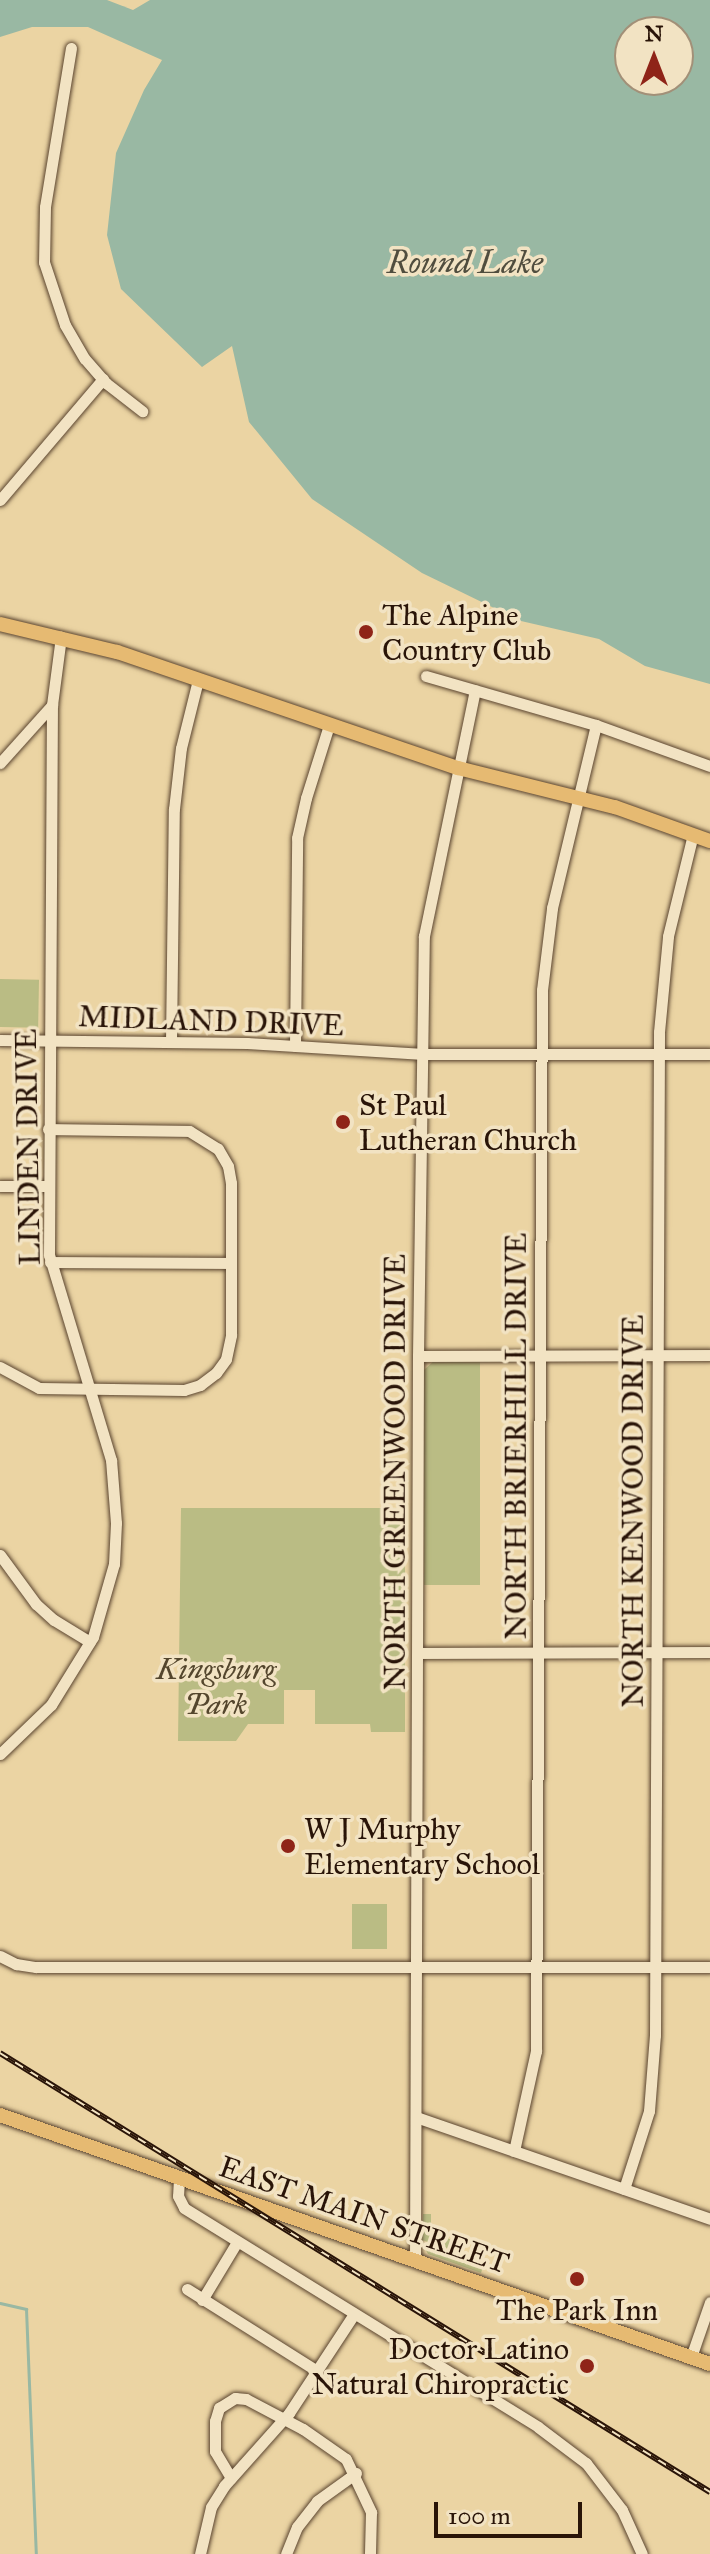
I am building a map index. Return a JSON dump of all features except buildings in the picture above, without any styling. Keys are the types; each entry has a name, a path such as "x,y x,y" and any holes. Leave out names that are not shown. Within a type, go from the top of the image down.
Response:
{"main road":[{"path":"0,624 117,652 458,768 578,798 710,841"},
{"name":"EAST MAIN STREET","path":"0,2115 710,2364"}],"street":[{"path":"71,48 45,207 44,262 65,325 85,359 103,379 142,411"},
{"path":"0,500 103,379"},
{"name":"LINDEN DRIVE","path":"0,1754 51,1705 90,1642 114,1564 116,1523 111,1460 50,1262 48,1129 52,705 61,637"},
{"path":"426,676 596,725 710,766"},
{"path":"171,1042 174,809 181,748 198,680"},
{"name":"NORTH GREENWOOD DRIVE","path":"415,2260 420,1054 424,936 475,690"},
{"path":"0,763 52,705"},
{"path":"295,1046 297,838 329,725"},
{"name":"NORTH BRIERHILL DRIVE","path":"514,2151 536,2051 545,957 552,908 596,725"},
{"name":"NORTH KENWOOD DRIVE","path":"624,2189 649,2111 655,2035 659,1054 668,936 693,834"},
{"name":"MIDLAND DRIVE","path":"0,1040 295,1046 420,1054 710,1054"},
{"path":"0,1367 39,1388 184,1390 200,1385 216,1373 226,1359 231,1335 228,1166 205,1138 189,1131 172,1129 48,1129"},
{"path":"0,1186 48,1186"},
{"path":"50,1262 231,1263"},
{"path":"418,1356 710,1355"},
{"path":"0,1555 36,1604 54,1620 90,1642"},
{"path":"418,1653 710,1652"},
{"path":"0,1956 16,1964 81,1967 710,1967"},
{"path":"416,2117 710,2219"},
{"path":"179,2178 178,2196 184,2208 538,2427 586,2463 622,2510 642,2554"},
{"path":"206,2303 237,2242"},
{"path":"187,2289 317,2371"},
{"path":"691,2357 710,2302"},
{"path":"200,2554 211,2507 231,2478 284,2419 354,2314"},
{"path":"231,2478 215,2451 219,2408 226,2400 246,2399 284,2419 346,2459 356,2473 371,2512 370,2554"},
{"path":"286,2554 297,2527 317,2501 356,2473"}],"green space":[{"path":"0,979 39,980 38,1028 0,1027"},
{"path":"436,1359 480,1359 480,1585 424,1585 424,1370"},
{"name":"Kingsburg Park","path":"181,1508 405,1508 405,1732 371,1732 370,1724 315,1724 315,1690 284,1690 284,1724 248,1724 236,1741 178,1741"},
{"path":"352,1904 387,1904 387,1949 352,1949"},
{"path":"423,2214 431,2214 431,2232 455,2241 452,2250 422,2240"},
{"path":"422,2243 484,2264 481,2273 428,2254"}],"water":[{"name":"Round Lake","path":"0,0 107,0 133,10 150,0 710,0 710,684 645,666 599,639 521,621 422,573 312,499 249,422 232,346 202,367 121,289 107,235 116,153 144,90 162,60 88,27 32,27 0,37"}],"waterway":[{"path":"0,2303 26,2309 36,2554"}],"railway":[{"path":"0,2053 710,2492"}],"place":[{"name":"The Alpine Country Club","path":"366,632"},
{"name":"St Paul Lutheran Church","path":"343,1122"},
{"name":"W J Murphy Elementary School","path":"288,1846"},
{"name":"The Park Inn","path":"577,2279"},
{"name":"Doctor Latino Natural Chiropractic","path":"587,2366"}]}
